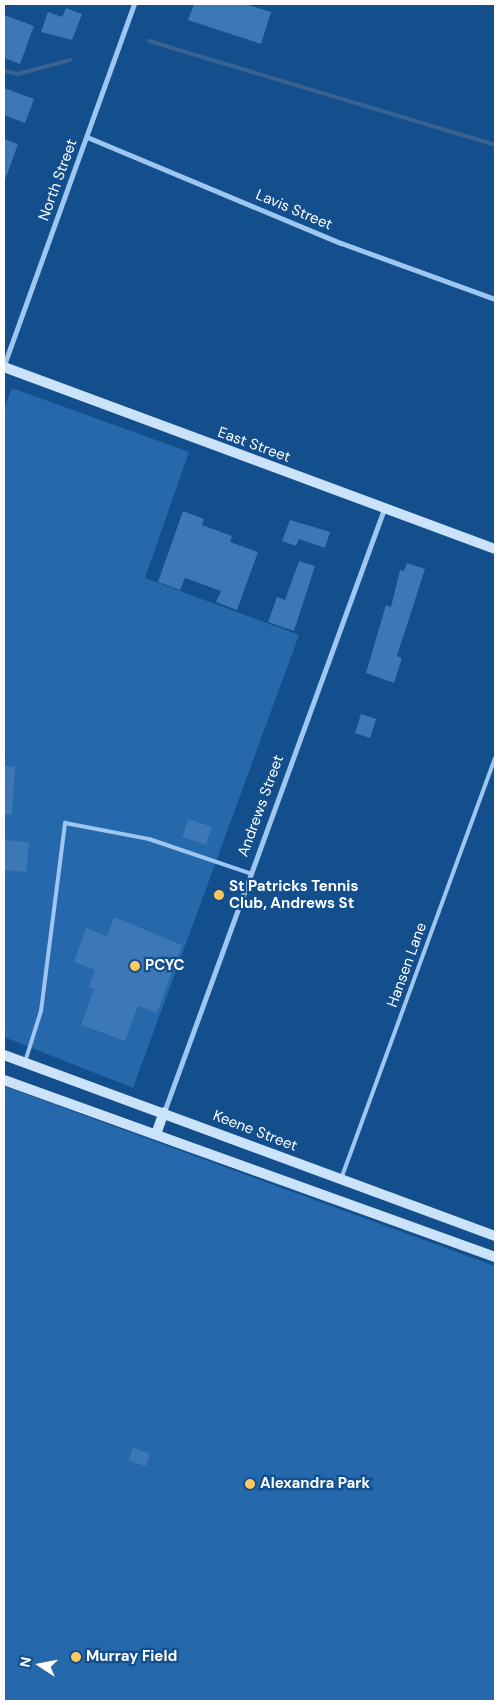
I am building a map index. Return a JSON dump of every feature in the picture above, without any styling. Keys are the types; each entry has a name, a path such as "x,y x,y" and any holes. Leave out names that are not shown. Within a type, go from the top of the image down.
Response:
{"street":[{"name":"North Street","path":"4,366 134,4"},
{"name":"Lavis Street","path":"87,138 341,243 495,299"},
{"name":"East Street","path":"4,366 495,549"},
{"name":"Andrews Street","path":"164,1112 249,873 384,509"},
{"name":"Keene Street","path":"4,1055 164,1112 495,1236"},
{"path":"4,1080 495,1256"},
{"path":"156,1134 164,1112"}],"lane":[{"name":"Hansen Lane","path":"341,1179 495,758"},
{"path":"25,1062 41,1010 65,823 148,839 249,873"}],"shaded area":[{"path":"12,388 189,452 145,578 299,635 133,1088 4,1037 4,409"},
{"name":"Alexandra Park","path":"4,1086 495,1266 495,1701 4,1701"}],"building":[{"path":"194,4 245,4 271,12 261,44 188,20"},
{"path":"66,8 82,14 72,40 41,32 48,12 62,17"},
{"path":"4,15 34,26 20,64 4,58"},
{"path":"4,88 34,99 25,123 4,115"},
{"path":"4,139 18,144 5,180 4,180"},
{"path":"183,511 204,519 202,525 232,536 230,542 258,552 237,610 216,602 221,591 185,578 180,590 158,582"},
{"path":"290,520 330,532 325,548 299,539 296,546 282,541"},
{"path":"299,561 315,566 294,631 268,622 277,597 285,600"},
{"path":"407,563 425,569 397,656 402,658 394,683 366,673 386,605 391,607 400,570 404,571"},
{"path":"361,714 376,719 370,738 355,733"},
{"path":"4,766 15,767 12,815 4,815"},
{"path":"188,819 212,827 206,845 182,837"},
{"path":"4,840 29,842 26,872 4,870"},
{"name":"PCYC","path":"114,917 182,945 157,1013 138,1006 125,1041 81,1025 94,989 89,987 95,970 74,962 86,928 107,936"},
{"path":"133,1448 150,1454 146,1466 129,1460"}],"waterway":[{"path":"149,41 495,145"},
{"path":"4,71 18,74 70,60"}],"place":[{"name":"St Patricks Tennis Club, Andrews St","path":"219,895"},
{"name":"PCYC","path":"135,966"},
{"name":"Alexandra Park","path":"250,1484"},
{"name":"Murray Field","path":"76,1657"}]}
